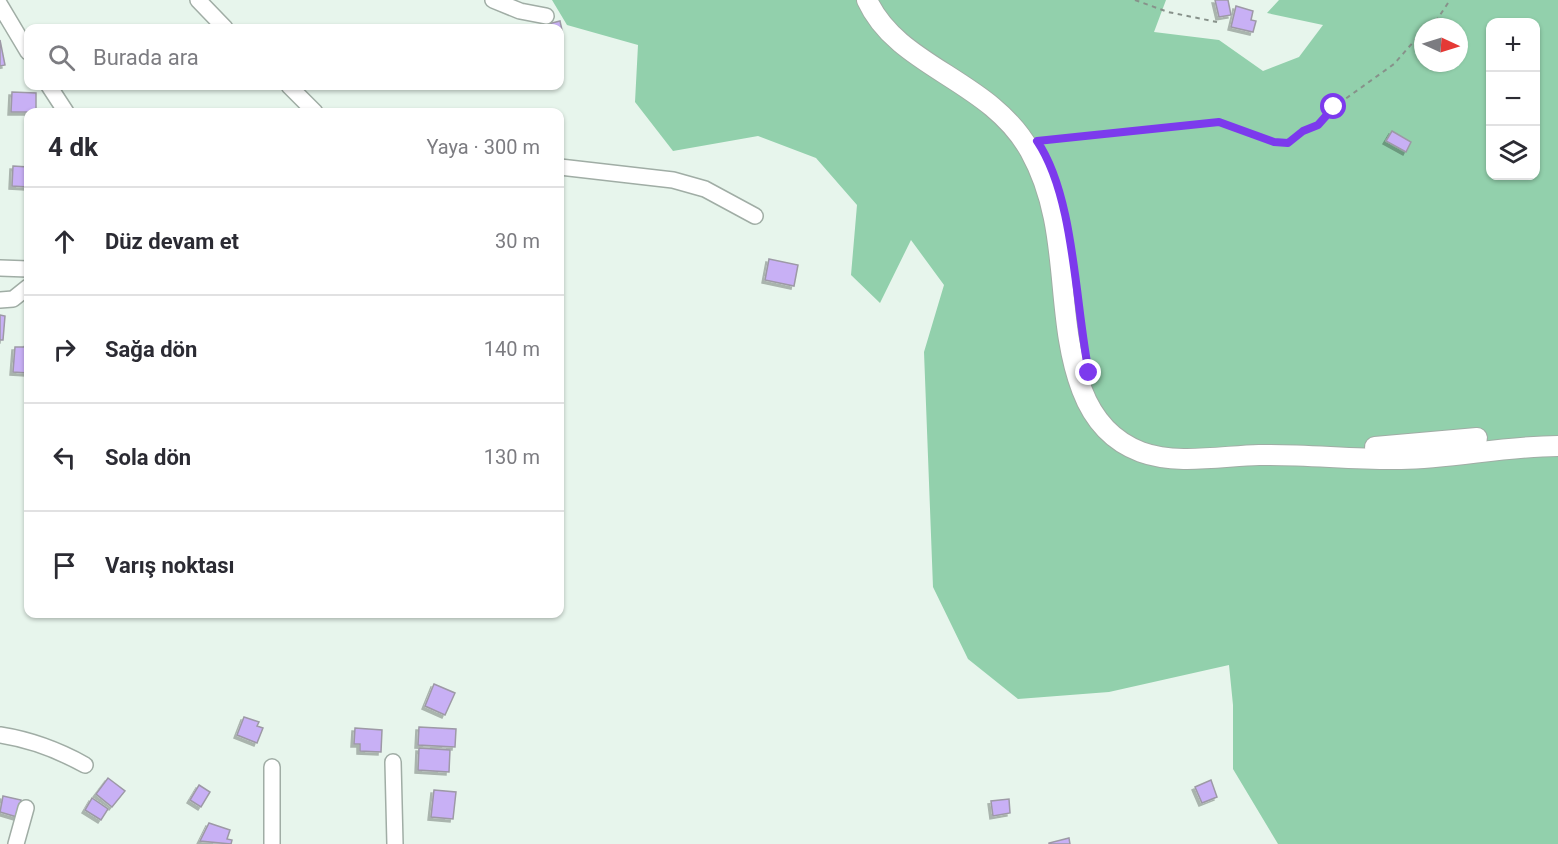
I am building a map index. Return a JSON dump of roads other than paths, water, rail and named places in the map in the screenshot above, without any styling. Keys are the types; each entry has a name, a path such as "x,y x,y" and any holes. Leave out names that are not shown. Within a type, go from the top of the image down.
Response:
{"main road":[{"path":"867,0 878,20 899,43 981,96 1009,122 1030,150 1048,191 1054,213 1069,331 1082,390 1100,423 1126,446 1161,457 1290,454 1402,459 1494,448 1558,446"},
{"path":"877,0 883,12 906,34 985,82 1014,110 1037,141 1051,168 1069,238 1081,337 1089,373 1103,409 1120,429 1132,437 1145,443 1175,446 1232,444 1386,447 1558,433"}],"street":[{"path":"198,0 221,24"},
{"path":"493,0 520,11 546,16"},
{"path":"0,4 24,45"},
{"path":"52,90 63,108"},
{"path":"293,90 311,108"},
{"path":"564,167 673,180 705,189 755,216"},
{"path":"0,268 24,269"},
{"path":"0,300 13,299 24,290"},
{"path":"0,735 23,738 57,750 85,765"},
{"path":"393,762 394,844"},
{"path":"272,767 272,844"},
{"path":"16,844 26,808"}]}
